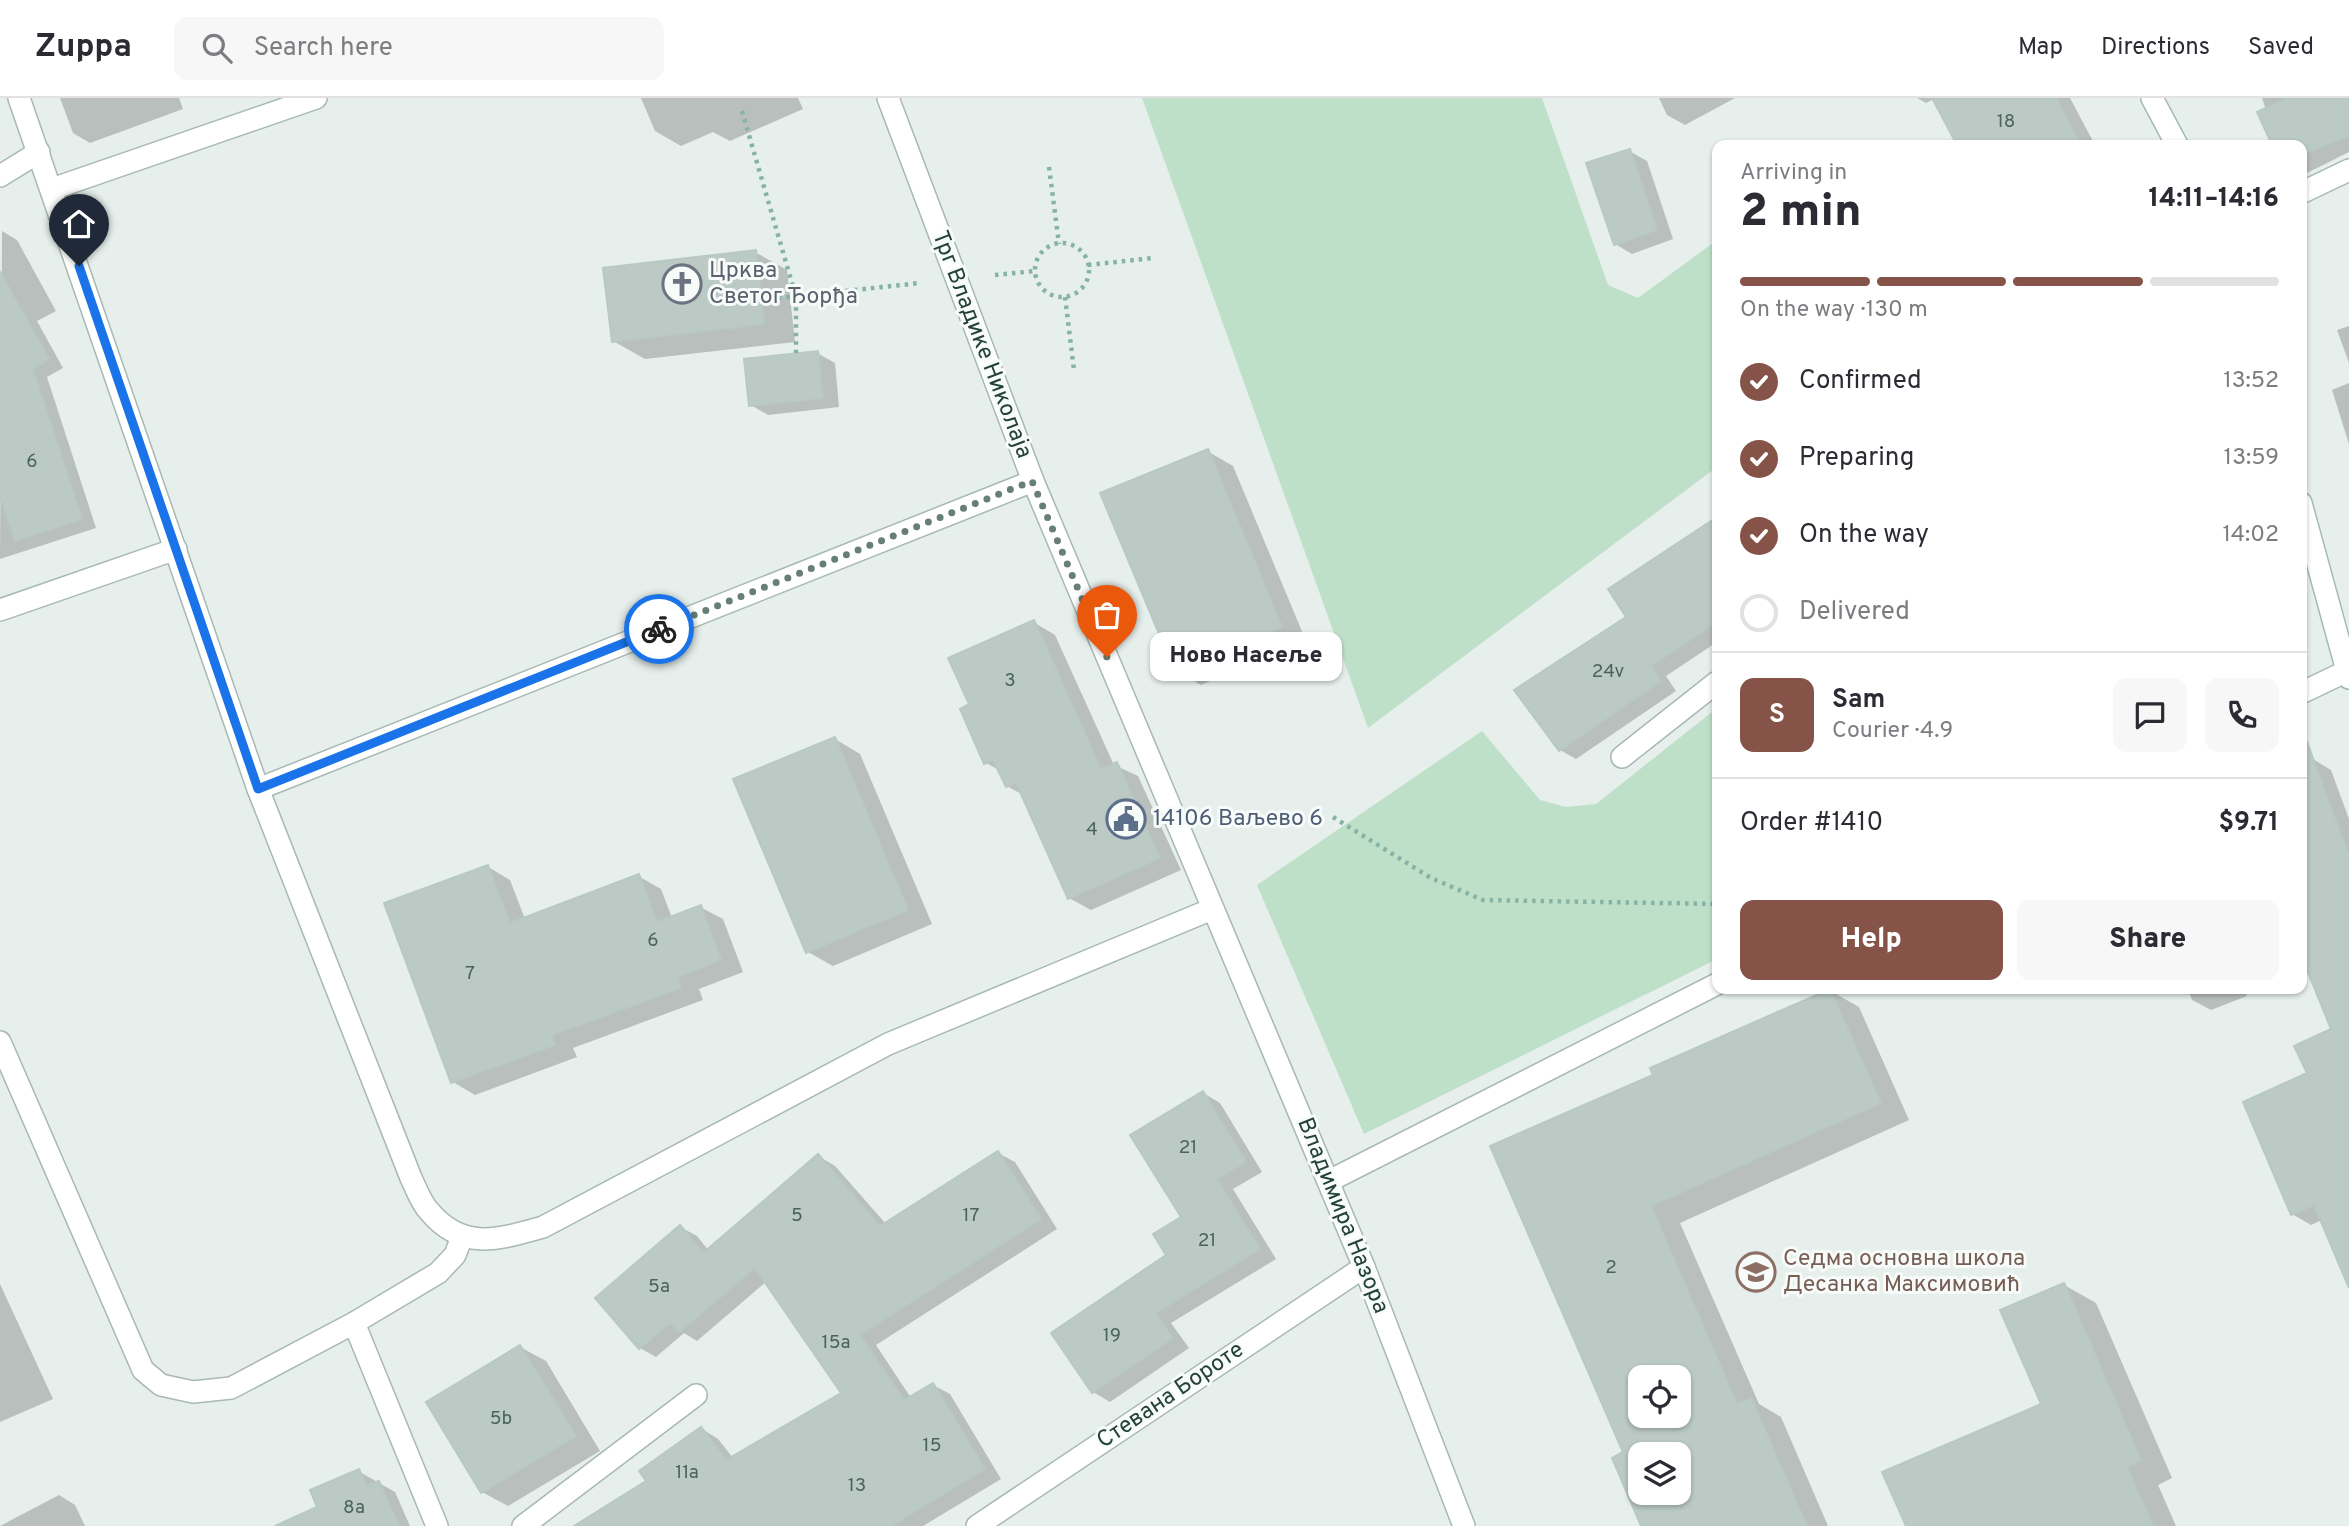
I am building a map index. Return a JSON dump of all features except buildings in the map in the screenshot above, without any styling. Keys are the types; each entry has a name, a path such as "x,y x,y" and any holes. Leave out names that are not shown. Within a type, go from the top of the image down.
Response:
{"street":[{"path":"19,98 258,789 411,1178 428,1211 462,1237 494,1241 543,1227 888,1044 1213,909"},
{"path":"52,189 316,98"},
{"name":"Трг Владике Николаја","path":"258,789 1032,481 888,98"},
{"path":"2152,98 2174,140"},
{"path":"0,176 39,152"},
{"path":"2307,191 2349,170"},
{"name":"Владимира Назора","path":"1032,481 1329,1181 1464,1526"},
{"path":"2307,525 2348,675 2307,691"},
{"path":"0,610 176,549"},
{"path":"1622,757 1712,685"},
{"path":"1329,1181 1712,987"},
{"path":"0,1042 143,1370 161,1385 193,1392 230,1388 355,1322 439,1273 455,1255 462,1237"},
{"name":"Стевана Бороте","path":"977,1526 1364,1267"},
{"path":"355,1322 437,1526"},
{"path":"523,1526 696,1395"}],"path":[{"path":"742,111 796,297 796,353"},
{"path":"1049,167 1059,244"},
{"path":"1059,244 1078,248 1088,265 1083,288 1065,297 1051,295 1044,290 1035,271 1045,250 1059,244"},
{"path":"1088,265 1153,258"},
{"path":"761,300 796,297"},
{"path":"1065,297 1074,370"},
{"path":"1332,817 1430,878 1483,900 1712,904"}],"green space":[{"path":"1142,98 1542,98 1608,285 1638,298 1712,244 1712,471 1368,728"},
{"path":"1712,712 1712,961 1364,1134 1257,885 1482,731 1540,800 1566,807 1596,804"}],"way so far":[{"path":"659,629 1032,481 1107,657"}],"place":[{"name":"Црква Светог Ђорђа","path":"682,284"},
{"name":"Ново Насеље","path":"1107,657"},
{"name":"14106 Ваљево 6","path":"1126,819"},
{"name":"Седма основна школа Десанка Максимовић","path":"1756,1272"}],"route":[{"path":"79,266 258,789 659,629"}]}
